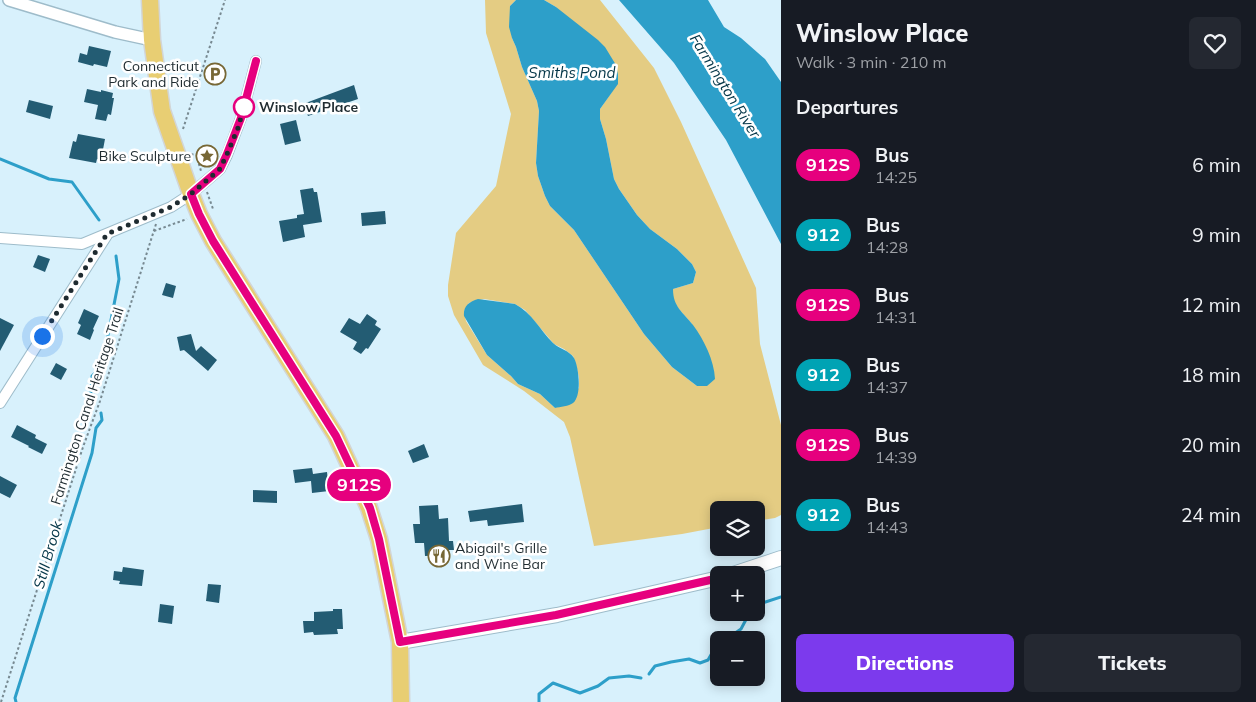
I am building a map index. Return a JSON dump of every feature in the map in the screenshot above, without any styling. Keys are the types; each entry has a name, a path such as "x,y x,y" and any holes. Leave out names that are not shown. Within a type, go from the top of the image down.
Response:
{"highway":[{"path":"150,0 152,40 162,111 199,214 213,241 336,436 370,508 379,539 400,642 401,702"}],"main road":[{"path":"757,566 781,558"},
{"path":"400,642 556,615 710,580"}],"street":[{"path":"9,0 115,32 152,40"},
{"path":"0,238 82,244 171,207 191,194 220,169 241,118 256,61"},
{"path":"0,403 107,234"}],"path":[{"path":"183,128 225,0"},
{"name":"Farmington Canal Heritage Trail","path":"1,702 154,231 184,220"}],"shaded area":[{"path":"485,0 516,0 510,6 512,38 537,101 539,111 536,163 538,176 550,206 574,230 644,334 672,367 697,386 692,324 673,299 673,289 693,283 696,272 692,264 677,249 650,229 637,215 619,189 614,179 600,119 600,109 612,92 556,7 544,0 600,0 654,68 681,122 756,288 760,344 781,425 781,515 765,520 765,501 710,501 710,529 594,546 570,437 564,422 524,391 483,365 454,315 448,296 456,233 496,186 511,114 486,33","holes":["484,299 515,304 525,310 554,344 573,356 575,361 579,377 579,388 555,408 540,394 518,384 487,355 466,321 464,311 469,303"]}],"water":[{"name":"Smiths Pond","path":"516,0 544,0 556,7 598,40 605,47 616,65 618,84 600,109 600,119 614,179 637,215 650,229 677,249 692,264 696,272 693,283 673,289 673,295 679,309 701,337 711,358 715,379 707,386 697,386 672,367 644,334 574,230 550,206 545,196 536,163 539,111 537,101 522,67 509,27 510,6"},
{"name":"Farmington River","path":"619,0 708,0 724,27 741,38 765,59 781,82 781,244 726,140 674,63"},
{"path":"478,299 515,304 531,317 553,343 572,355 576,362 579,381 578,394 573,403 555,408 540,394 518,384 487,355 464,316 464,310 467,305"}],"building":[{"path":"89,46 111,51 107,67 78,62 80,53 87,55"},
{"path":"354,85 358,99 308,116 303,104"},
{"path":"87,89 113,93 111,115 108,114 106,121 95,119 98,105 84,102"},
{"path":"29,100 53,106 50,119 26,112"},
{"path":"296,120 301,141 285,145 280,124"},
{"path":"78,134 105,139 101,160 97,159 96,163 69,158 73,141 76,142"},
{"path":"313,188 314,192 317,192 322,222 303,225 305,237 283,242 279,221 297,218 297,215 304,214 300,190"},
{"path":"385,211 386,224 362,226 361,213"},
{"path":"38,255 50,259 45,272 33,267"},
{"path":"166,283 176,286 173,298 162,295"},
{"path":"84,309 99,316 90,340 77,334 81,325 78,323"},
{"path":"367,314 377,321 375,325 381,329 368,349 366,348 361,354 353,349 357,342 340,332 349,318 360,324"},
{"path":"0,318 14,325 0,351"},
{"path":"191,334 196,351 201,346 217,360 208,371 184,350 180,351 177,337"},
{"path":"56,363 67,369 61,380 50,374"},
{"path":"17,425 36,435 35,438 47,444 42,454 11,437"},
{"path":"424,444 429,457 413,463 408,451"},
{"path":"312,468 313,474 327,472 329,491 312,493 311,481 295,483 293,470"},
{"path":"0,476 17,485 10,498 0,493"},
{"path":"253,490 277,491 277,503 253,502"},
{"path":"522,504 524,522 488,526 487,520 470,522 468,511"},
{"path":"438,505 439,519 448,518 449,541 453,541 454,550 449,550 449,555 425,556 424,543 415,543 413,524 420,524 419,506"},
{"path":"123,567 144,570 142,586 119,584 120,581 113,580 114,571 122,572"},
{"path":"208,584 221,585 219,603 206,601"},
{"path":"160,604 174,606 172,624 158,622"},
{"path":"333,609 342,609 343,629 337,629 338,634 314,635 313,632 304,633 303,621 314,621 314,612 333,611"}],"waterway":[{"name":"Still Brook","path":"0,159 49,179 72,182 99,220"},
{"name":"Still Brook","path":"90,406 92,376 102,366 119,279 116,256"},
{"name":"Still Brook","path":"16,702 15,698 92,453 96,428 102,420 101,413"},
{"name":"Still Brook","path":"765,602 781,597"},
{"name":"Still Brook","path":"738,631 745,621"},
{"name":"Still Brook","path":"649,674 655,666 689,659 700,663 708,660 710,656"},
{"name":"Still Brook","path":"539,702 539,694 553,683 580,693 598,686 609,678 629,676 641,678"}],"bus line":[{"name":"912S","path":"256,61 241,118 220,169 191,194 213,241 336,436 370,508 379,539 400,642 556,615 710,580"}],"place":[{"name":"Connecticut Park and Ride","path":"215,74"},
{"name":"Winslow Place","path":"244,107"},
{"name":"Bike Sculpture","path":"207,156"},
{"name":"Abigail's Grille and Wine Bar","path":"439,556"}],"route":[{"path":"42,336 107,234 171,207 204,184 220,169 238,128 246,99 244,107"}]}
